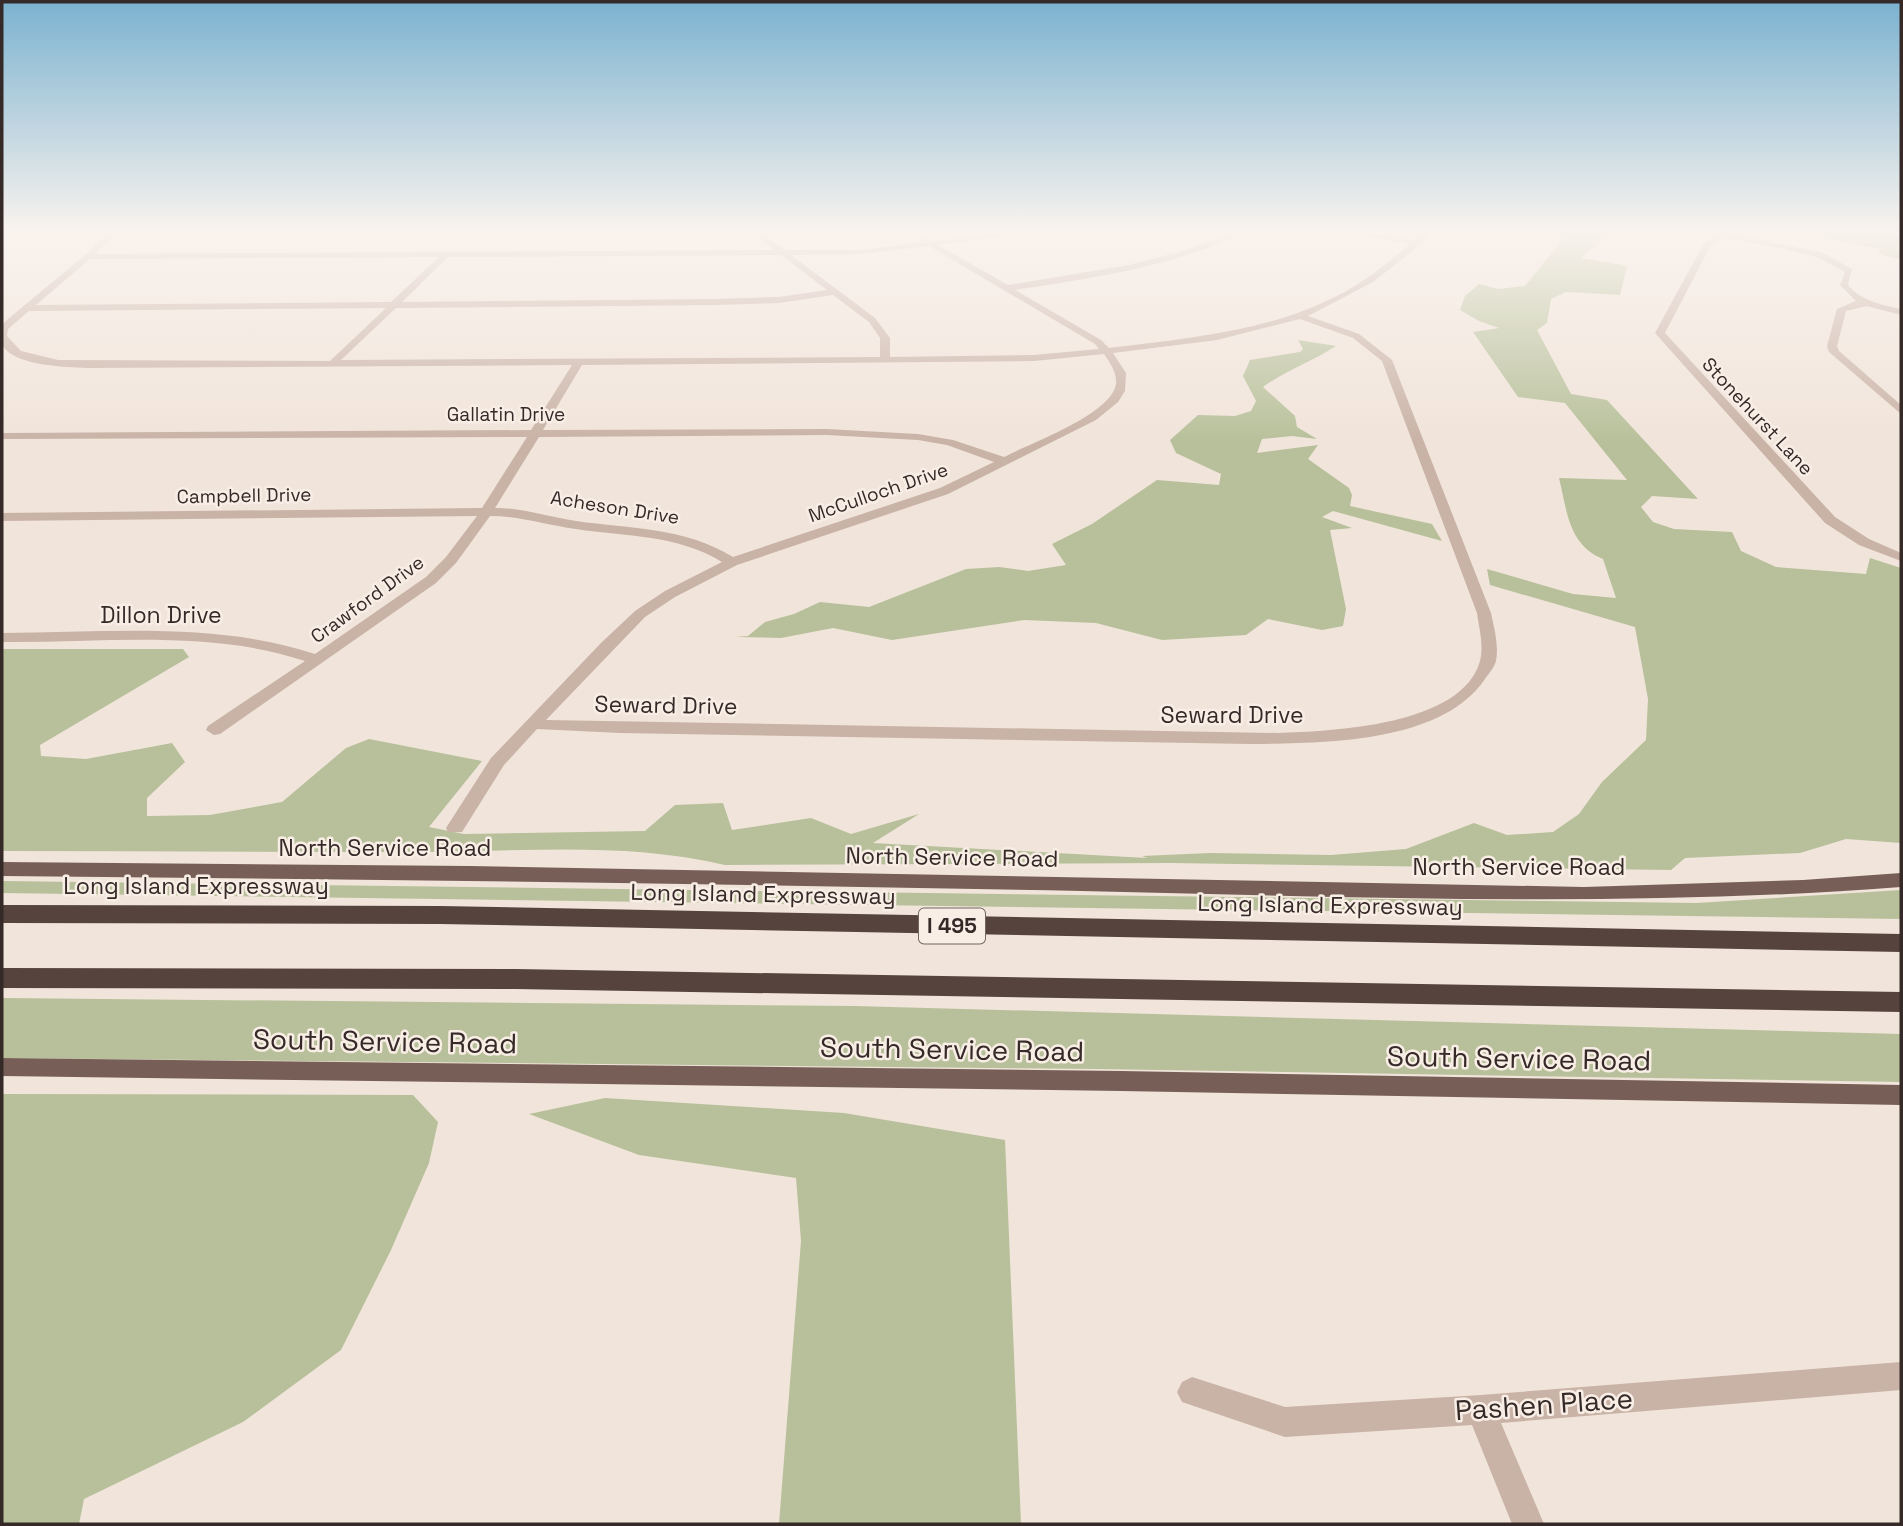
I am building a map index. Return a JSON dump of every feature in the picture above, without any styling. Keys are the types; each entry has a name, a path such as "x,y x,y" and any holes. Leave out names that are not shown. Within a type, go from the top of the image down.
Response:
{"highway":[{"name":"Long Island Expressway","path":"2,915 440,915 1901,943"},
{"path":"2,978 515,979 1901,1002"}],"main road":[{"name":"North Service Road","path":"2,869 484,873 1584,894 1803,887 1901,880"},
{"name":"South Service Road","path":"2,1067 1121,1080 1901,1095"}],"street":[{"path":"16,354 4,342 4,328 36,300"},
{"path":"333,363 398,300"},
{"path":"27,308 772,300"},
{"path":"846,300 880,329 887,348 885,360"},
{"name":"McCulloch Drive","path":"455,828 498,762 606,646 640,614 670,594 732,562 944,491 1006,462 1108,407 1119,396 1123,385 1121,369 1098,342 1029,300"},
{"path":"2,358 16,354 74,365 1034,358 1217,337 1300,316 1331,300"},
{"name":"Stonehurst Lane","path":"1677,300 1660,333 1830,520 1868,544 1901,557"},
{"path":"1864,300 1901,312"},
{"path":"1869,303 1854,304 1842,309 1832,346 1834,352 1901,411"},
{"name":"Seward Drive","path":"533,724 1251,739 1331,737 1388,728 1438,711 1469,690 1486,665 1489,640 1484,613 1387,359 1356,336 1300,316"},
{"name":"Crawford Drive","path":"214,730 430,580 467,541 579,362"},
{"name":"Gallatin Drive","path":"2,436 773,431 905,436 949,442 1006,462"},
{"name":"Campbell Drive","path":"2,517 486,513"},
{"name":"Acheson Drive","path":"486,513 537,514 572,524 674,535 716,550 732,562"},
{"name":"Dillon Drive","path":"2,638 219,637 273,645 316,659"},
{"name":"Pashen Place","path":"1192,1392 1284,1422 1481,1410 1901,1376"},
{"path":"1481,1410 1528,1524"}],"green space":[{"path":"1463,300 1551,300 1547,323 1537,330 1571,394 1607,400 1698,499 1652,496 1641,507 1653,522 1674,529 1732,532 1741,551 1776,567 1866,574 1870,558 1901,568 1901,843 1846,839 1800,853 1685,858 1671,870 1171,863 725,865 652,853 578,849 430,852 2,851 2,649 183,649 189,657 40,745 41,756 86,759 172,743 185,762 147,798 147,816 210,815 282,802 346,748 369,739 482,761 429,827 464,834 645,831 675,805 723,803 732,830 811,818 851,834 919,814 873,843 1147,858 1142,856 1210,853 1331,855 1406,849 1474,823 1507,835 1553,832 1579,814 1602,782 1646,740 1648,699 1635,627 1490,585 1487,569 1573,594 1616,598 1603,559 1591,553 1576,536 1567,514 1559,478 1627,480 1565,403 1518,397 1473,332 1499,328 1460,310"},
{"path":"1298,340 1336,346 1263,387 1295,416 1297,427 1317,439 1292,436 1262,439 1257,453 1318,445 1308,459 1349,488 1352,495 1350,506 1432,524 1442,541 1333,511 1322,517 1352,528 1330,530 1346,609 1343,626 1322,630 1268,619 1246,635 1162,640 1096,623 1024,620 892,640 833,628 781,638 736,637 748,636 765,622 794,614 820,602 869,607 966,569 999,567 1028,571 1066,565 1052,544 1092,524 1157,480 1219,485 1221,474 1176,453 1170,440 1198,415 1235,416 1251,411 1256,401 1243,376 1250,360 1300,352 1303,349"},
{"path":"2,881 1697,903 1901,890 1901,919 2,893"},
{"path":"2,998 854,1006 1901,1034 1901,1082 1096,1069 2,1058"},
{"path":"2,1094 413,1095 438,1122 429,1163 391,1250 341,1350 243,1422 84,1499 79,1524 2,1524"},
{"path":"605,1098 844,1113 1005,1140 1021,1524 779,1524 801,1241 796,1178 639,1155 529,1114"}]}
